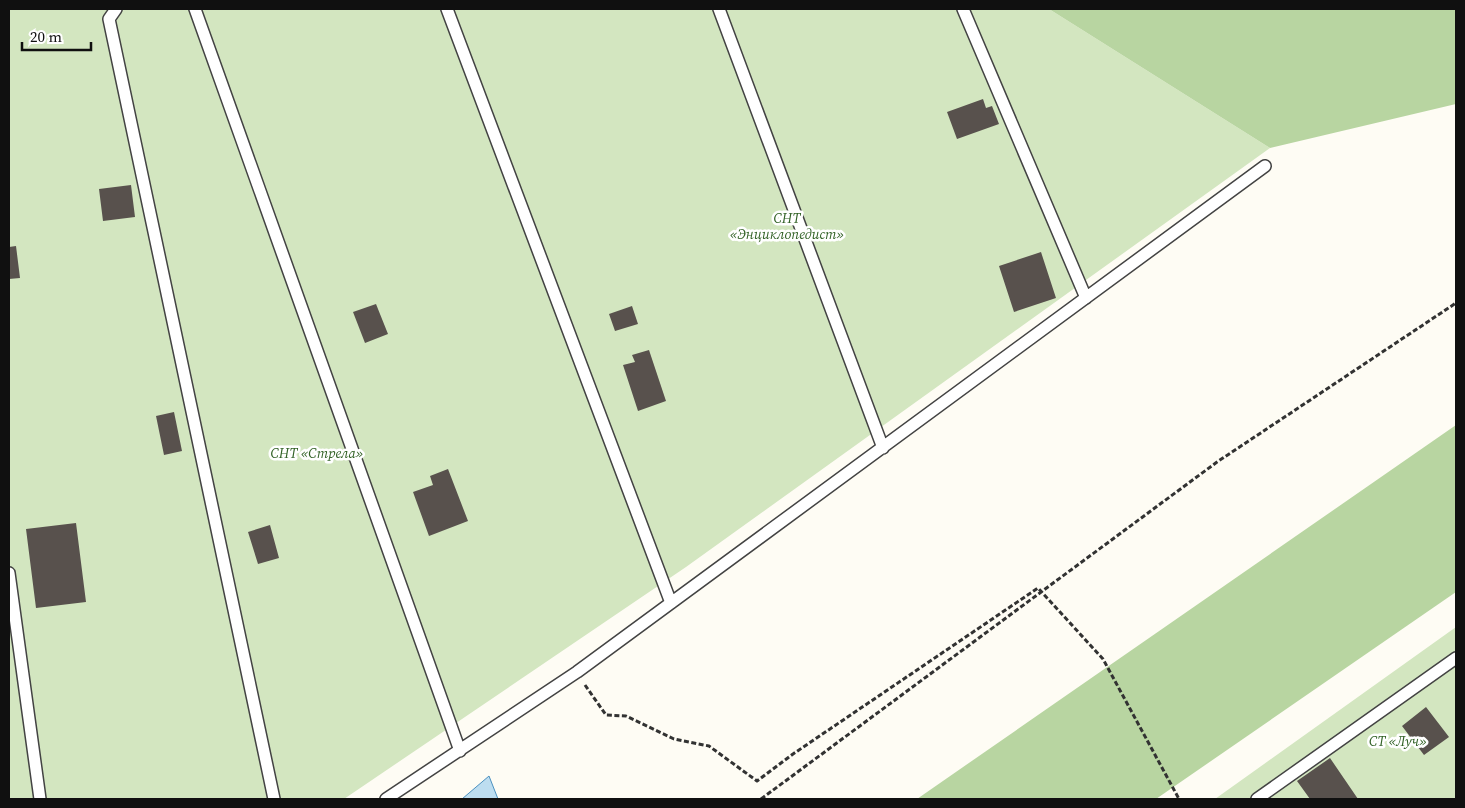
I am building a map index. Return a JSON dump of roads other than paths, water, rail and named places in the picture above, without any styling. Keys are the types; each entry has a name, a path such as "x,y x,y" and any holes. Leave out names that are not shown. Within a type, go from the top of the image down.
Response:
{"lane":[{"path":"116,9 109,19 274,799"},
{"path":"194,9 200,20 460,751"},
{"path":"447,9 671,603"},
{"path":"719,9 883,448"},
{"path":"963,9 1086,298"},
{"path":"386,799 576,672 1265,166"},
{"path":"9,574 40,799"},
{"path":"1257,799 1456,658"}],"water":[{"path":"489,776 498,799 462,799"}],"park label":[{"name":"СНТ «Энциклопедист»","path":"787,226"},
{"name":"СНТ «Стрела»","path":"317,453"},
{"name":"СТ «Луч»","path":"1398,741"}]}
